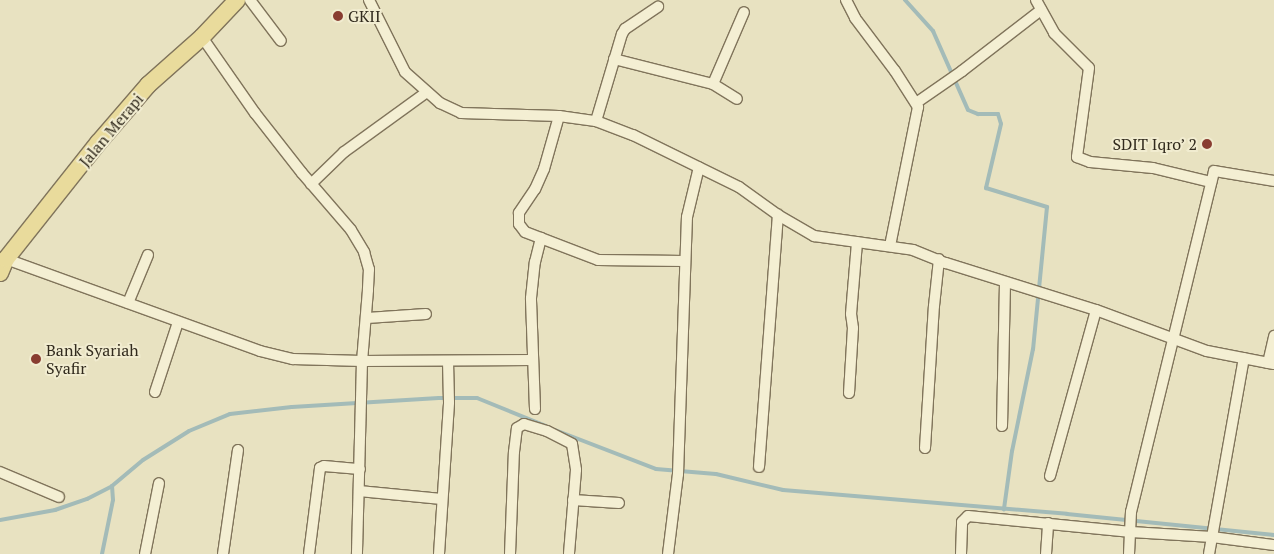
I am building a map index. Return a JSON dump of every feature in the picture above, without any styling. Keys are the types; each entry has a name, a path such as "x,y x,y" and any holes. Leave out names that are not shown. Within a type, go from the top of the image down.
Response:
{"main road":[{"name":"Jalan Merapi","path":"2,269 98,143 148,85 202,37 237,0"}],"street":[{"path":"250,0 282,42"},
{"path":"369,0 405,72 440,103 461,113 559,116 596,121 633,135 739,187 778,215 814,236 913,250 939,259 946,264 1096,310 1207,351 1271,363 1274,336"},
{"path":"846,0 855,18 916,103 915,128 890,246"},
{"path":"1036,0 1054,33 1089,68 1077,157 1090,162 1152,168 1211,182"},
{"path":"596,121 625,29 658,7"},
{"path":"916,103 962,71 1041,10"},
{"path":"713,84 744,12"},
{"path":"202,37 255,113 311,184 351,230 364,252 369,269 367,318 362,361 356,554"},
{"path":"614,59 713,84 737,100"},
{"path":"311,184 350,148 427,92"},
{"path":"559,116 544,169 535,189 519,213 519,224 525,232 598,260 684,261"},
{"path":"668,554 678,470 687,217 699,167"},
{"path":"1129,554 1131,512 1214,171 1274,180"},
{"path":"759,467 778,215"},
{"path":"535,409 531,298 535,262 541,238"},
{"path":"849,393 853,328 851,314 856,242"},
{"path":"128,303 148,256"},
{"path":"925,448 934,306 939,259"},
{"path":"2,269 128,303 260,351 293,359 362,361 533,360"},
{"path":"1002,426 1005,282"},
{"path":"1050,476 1096,310"},
{"path":"367,318 426,314"},
{"path":"155,392 178,322"},
{"path":"1209,554 1244,358"},
{"path":"438,554 449,398 448,361"},
{"path":"510,554 514,452 517,428 524,424 547,431 572,444 576,470 569,554"},
{"path":"223,554 238,450"},
{"path":"309,554 320,468 324,466 360,469"},
{"path":"0,472 59,497"},
{"path":"145,554 159,483"},
{"path":"359,491 442,499"},
{"path":"574,500 619,503"},
{"path":"961,554 962,522 968,516 1212,535 1274,545"},
{"path":"1046,554 1048,523"}],"waterway":[{"path":"905,0 933,31 968,110 978,114 998,114 1001,124 986,188 1047,207 1033,349 1012,451 1004,509"},
{"path":"0,520 55,510 87,499 112,486 143,460 189,431 230,414 292,407 439,398 477,398 546,426"},
{"path":"555,430 656,469 716,474 783,490 1067,514 1274,535"},
{"path":"102,554 113,500 112,486"}],"place":[{"name":"GKII","path":"338,16"},
{"name":"SDIT Iqro’ 2","path":"1207,144"},
{"name":"Bank Syariah Syafir","path":"36,359"}]}
